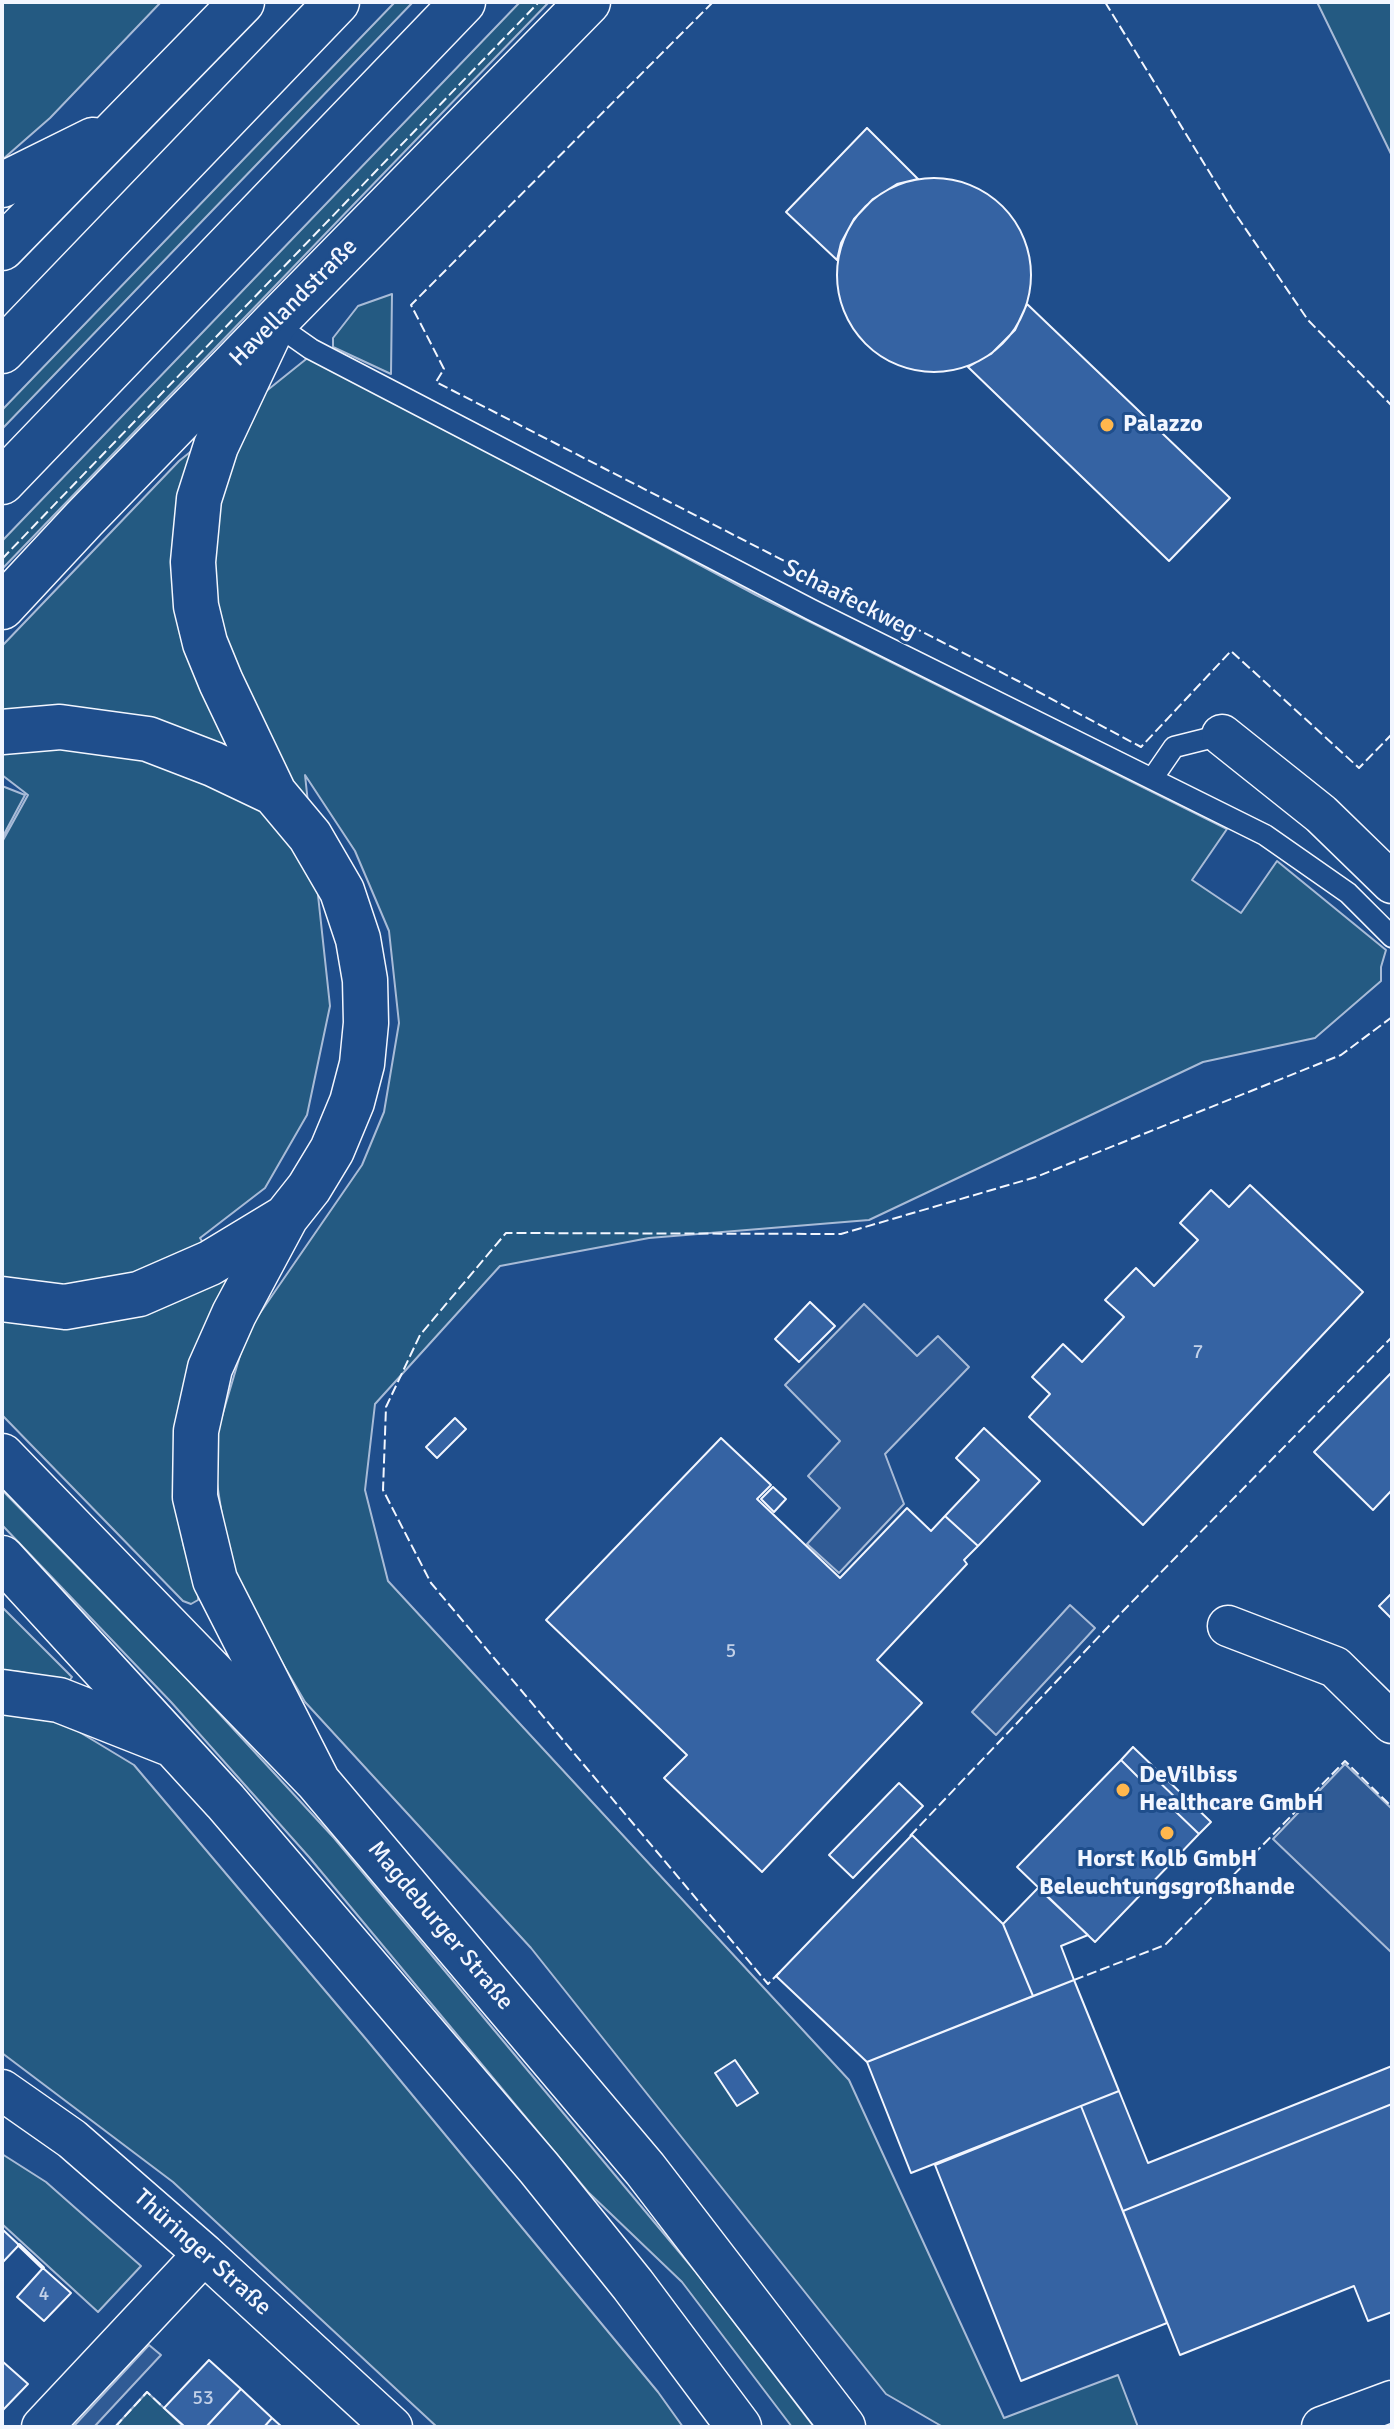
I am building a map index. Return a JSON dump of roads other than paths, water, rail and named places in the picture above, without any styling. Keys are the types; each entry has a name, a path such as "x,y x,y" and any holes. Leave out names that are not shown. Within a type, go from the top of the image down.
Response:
{"main road":[{"path":"2,248 242,2"},
{"path":"2,351 337,2"},
{"path":"2,482 463,2"},
{"name":"Havellandstraße","path":"2,607 588,2"},
{"path":"2,185 120,127"},
{"path":"274,323 216,446 199,499 193,562 196,606 205,643 274,793 310,836 342,891 358,939 365,980 366,1023 362,1064 352,1102 332,1150 309,1188 286,1217 234,1314 210,1368 196,1431 195,1497 215,1580 318,1782"},
{"path":"2,732 60,727 148,739 213,764 274,793"},
{"path":"2,1299 65,1307 139,1294 210,1263 286,1217"},
{"name":"Magdeburger Straße","path":"2,1456 318,1782 645,2169 836,2417"},
{"path":"2,1558 178,1747 539,2168 633,2285 739,2427"},
{"path":"2,1692 59,1700 178,1747"},
{"path":"836,2417 872,2427"}],"street":[{"path":"1222,735 1321,814 1392,883"},
{"path":"1228,1626 1335,1667 1392,1723"},
{"name":"Thüringer Straße","path":"2,2090 72,2139 204,2254 392,2427"},
{"path":"42,2427 204,2254"},
{"path":"1322,2427 1392,2401"}],"lane":[{"name":"Schaafeckweg","path":"274,323 311,349 812,610 1265,835 1348,893 1392,937"},
{"path":"1152,779 1174,747 1222,735"}],"place":[{"name":"Palazzo","path":"1107,425"},
{"name":"DeVilbiss Healthcare GmbH","path":"1123,1790"},
{"name":"Horst Kolb GmbH Beleuchtungsgroßhande","path":"1167,1833"}]}
